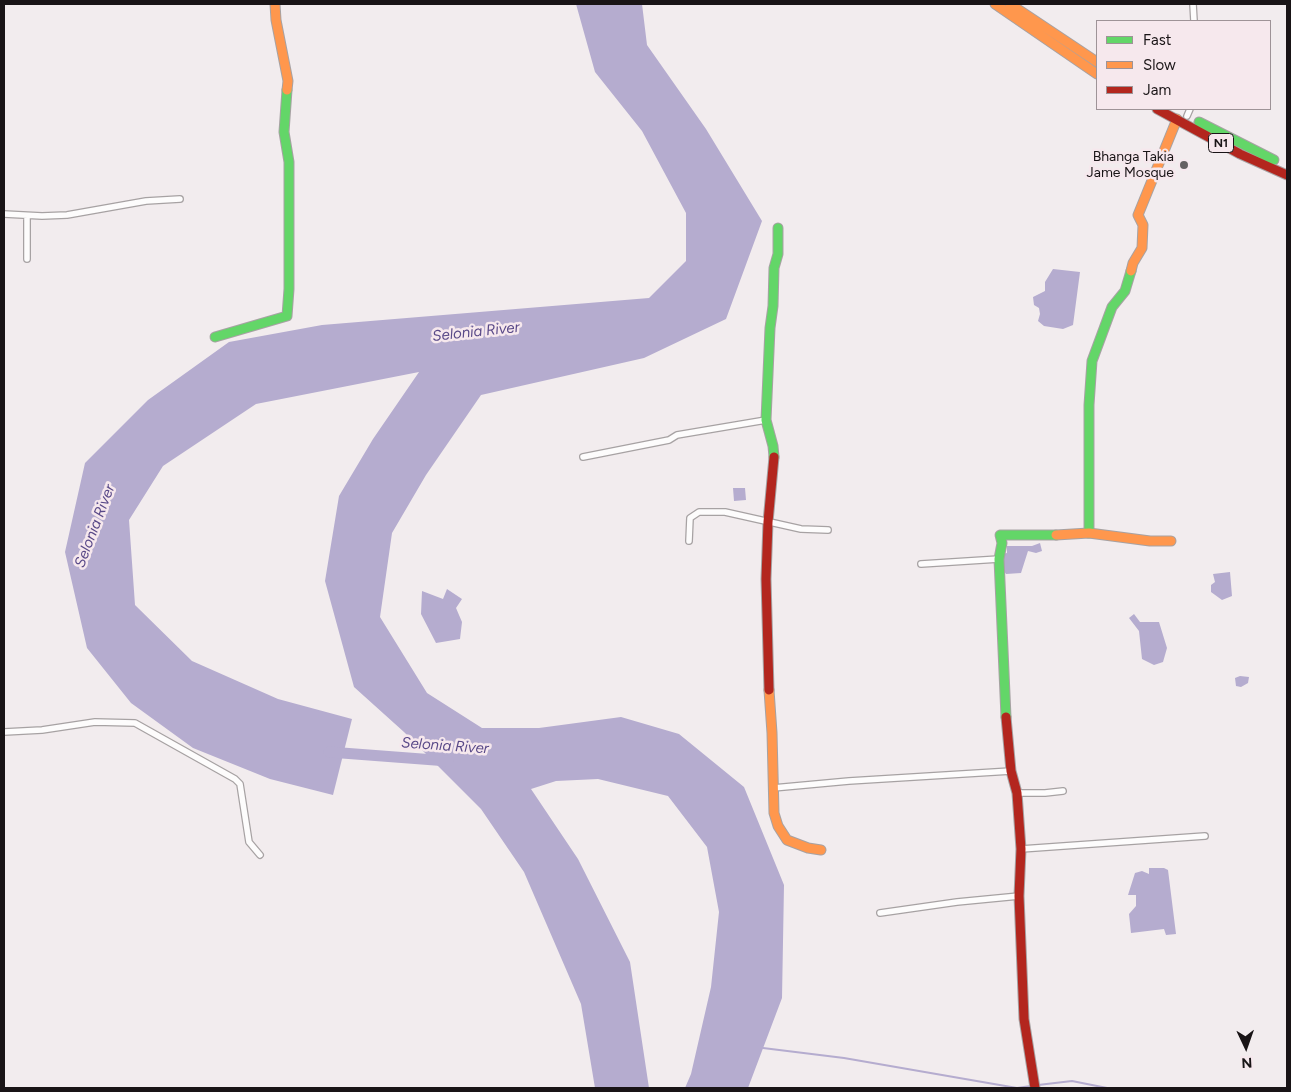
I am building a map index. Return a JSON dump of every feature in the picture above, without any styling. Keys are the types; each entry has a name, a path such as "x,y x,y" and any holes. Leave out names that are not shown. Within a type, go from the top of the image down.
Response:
{"main road":[{"path":"215,338 288,316 289,162 284,132 288,81 276,20 275,4"},
{"path":"995,4 1096,73"},
{"path":"1010,4 1096,61"},
{"name":"N1","path":"1159,110 1240,154 1287,175"},
{"name":"N1","path":"1188,112 1287,167"},
{"path":"1089,533 1089,406 1092,361 1112,307 1125,291 1133,263 1142,248 1143,225 1138,215 1177,119"},
{"path":"778,228 778,254 774,268 774,306 770,328 766,420 774,446 766,579 774,813 778,826 787,840 808,848 822,850"},
{"path":"1034,1088 1024,1019 1019,896 1021,849 1017,793 1011,771 1006,716 999,559 1002,543 1000,535 1070,536 1089,533 1150,541 1172,541"}],"street":[{"path":"1193,4 1194,20"},
{"path":"4,214 27,216 67,215 146,201 180,199"},
{"path":"27,216 28,259"},
{"path":"583,457 669,440 677,435 766,420"},
{"path":"689,541 690,518 699,512 725,512 801,529 828,530"},
{"path":"921,564 999,559"},
{"path":"4,732 42,730 94,722 135,723 235,779 240,784 249,842 260,855"},
{"path":"773,788 849,781 1011,771"},
{"path":"1017,793 1063,791"},
{"path":"1021,849 1205,836"},
{"path":"880,913 957,902 1019,896"}],"water":[{"path":"576,4 642,4 647,45 706,129 762,221 726,319 644,358 481,395 426,475 392,533 380,617 427,693 482,728 539,728 621,717 679,734 744,787 784,885 782,998 748,1088 685,1088 691,1074 711,987 719,912 707,847 668,796 598,779 556,781 531,789 578,859 630,962 649,1088 595,1088 581,1004 524,872 481,809 404,732 354,687 325,581 339,496 373,439 419,372 256,404 163,466 129,520 135,605 192,661 278,699 352,719 333,795 270,779 193,748 131,703 87,648 65,552 85,463 148,400 229,342 322,325 649,298 686,261 686,213 642,131 595,72"},
{"path":"1053,269 1080,272 1073,325 1063,329 1044,326 1038,321 1039,308 1034,305 1033,297 1045,291 1045,282"},
{"path":"733,488 745,488 746,500 734,501"},
{"path":"1040,543 1042,551 1036,553 1028,551 1021,573 1006,574 1002,568 1002,554 1007,553 1007,546 1032,546"},
{"path":"1230,572 1232,596 1222,600 1211,592 1211,585 1215,582 1213,574"},
{"path":"447,589 462,599 456,608 462,622 460,639 436,643 421,614 422,591 443,599"},
{"path":"1134,614 1140,622 1159,622 1167,648 1163,662 1154,665 1142,659 1139,631 1129,618"},
{"path":"1240,676 1249,677 1248,683 1241,687 1236,686 1235,678"},
{"path":"1149,868 1164,868 1168,870 1176,934 1166,935 1164,929 1131,933 1129,914 1136,906 1136,895 1128,895 1135,873 1142,871 1149,874"}],"waterway":[{"name":"Selonia River","path":"329,752 448,761"},
{"path":"763,1048 844,1058 1017,1088 1031,1086"},
{"path":"1038,1085 1072,1081 1107,1088"}],"traffic: fast":[{"path":"215,337 287,316 289,289 289,162 284,132 287,90"},
{"path":"1199,122 1274,160"},
{"path":"774,457 766,420 770,328 773,306 774,268 778,254 778,228"},
{"path":"1089,533 1089,405 1092,361 1112,307 1125,291 1131,271"},
{"path":"1006,717 999,559 1002,543 1000,535 1056,535"}],"traffic: slow":[{"path":"275,4 276,20 288,81 287,90"},
{"path":"995,4 1096,73"},
{"path":"1010,4 1096,61"},
{"path":"1131,271 1133,263 1142,248 1143,225 1138,215 1177,119"},
{"path":"1056,535 1089,533 1150,541 1171,541"},
{"path":"769,690 774,813 778,826 787,840 808,848 821,850"}],"traffic: jam":[{"path":"1159,110 1240,154 1287,175"},
{"path":"769,690 766,579 768,522 774,457"},
{"path":"1006,717 1011,771 1017,793 1021,849 1019,896 1024,1019 1035,1088"}],"place":[{"name":"Bhanga Takia Jame Mosque","path":"1184,165"}]}
